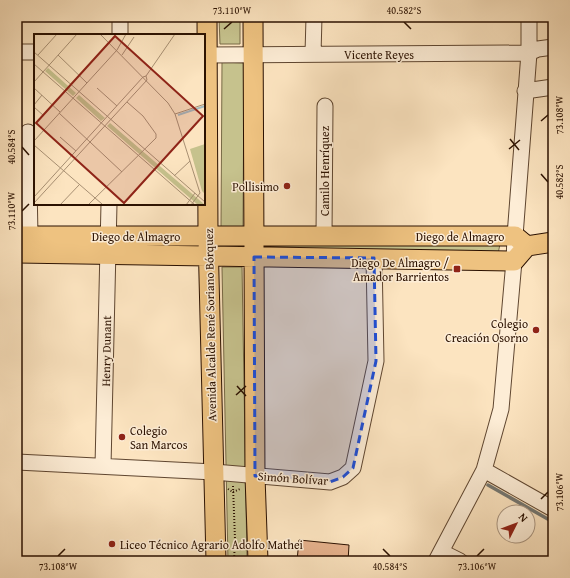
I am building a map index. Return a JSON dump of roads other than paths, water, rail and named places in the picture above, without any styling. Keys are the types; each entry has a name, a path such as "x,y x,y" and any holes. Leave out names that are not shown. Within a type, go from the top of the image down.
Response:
{"main road":[{"name":"Avenida Alcalde René Soriano Bórquez","path":"207,17 208,256 220,479 216,561"},
{"path":"253,17 254,257 249,481 258,561"},
{"name":"Diego de Almagro","path":"24,236 374,236 553,242"},
{"path":"374,236 374,258"},
{"path":"514,260 521,241"},
{"name":"Diego de Almagro","path":"17,254 514,260"}],"street":[{"path":"120,17 120,34"},
{"path":"313,54 314,17"},
{"path":"521,241 525,91 529,53 529,17"},
{"name":"Vicente Reyes","path":"206,55 529,53 553,47"},
{"path":"17,52 34,52"},
{"path":"525,91 553,87"},
{"name":"Camilo Henríquez","path":"324,236 325,106"},
{"path":"24,236 28,132"},
{"name":"Henry Dunant","path":"103,466 109,205"},
{"name":"Simón Bolívar","path":"17,462 103,466 249,481 330,482 343,477 353,468 376,361 374,258"},
{"path":"460,561 439,556 484,470 501,409 514,260"},
{"path":"484,470 553,509"}],"waterway":[{"path":"488,485 553,522"}],"place":[{"name":"Pollisimo","path":"287,186"},
{"name":"Diego De Almagro / Amador Barrientos","path":"457,269"},
{"name":"Colegio Creación Osorno","path":"536,330"},
{"name":"Colegio San Marcos","path":"122,437"},
{"name":"Liceo Técnico Agrario Adolfo Mathei","path":"112,544"}]}
